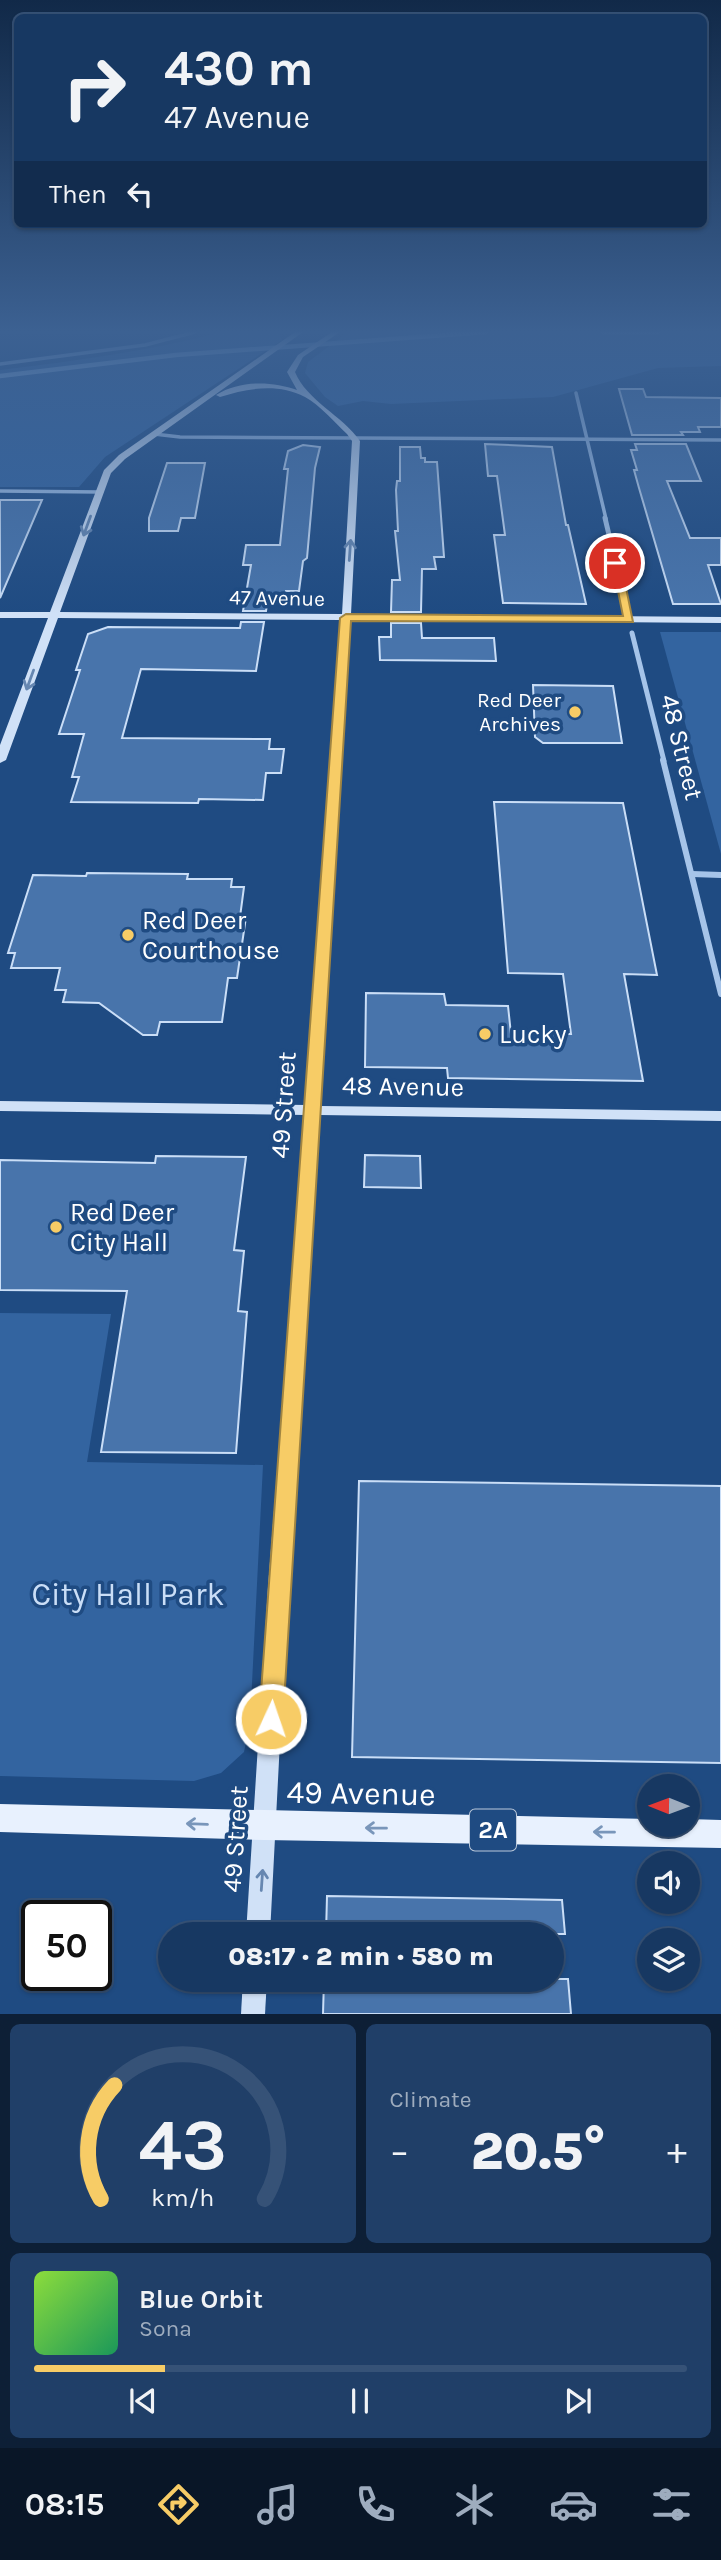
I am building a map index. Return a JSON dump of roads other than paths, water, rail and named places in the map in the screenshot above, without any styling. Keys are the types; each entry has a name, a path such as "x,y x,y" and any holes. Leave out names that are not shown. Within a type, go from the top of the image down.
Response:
{"main road":[{"path":"0,760 107,472 165,426"},
{"path":"345,426 354,438"},
{"name":"49 Street","path":"259,1922 279,1573 357,454 354,438"},
{"name":"47 Avenue","path":"0,615 721,620"},
{"name":"48 Avenue","path":"0,1106 721,1115"},
{"name":"49 Avenue","path":"0,1818 265,1826 721,1834"},
{"path":"253,2014 254,1992"}],"street":[{"path":"583,426 629,619"},
{"path":"154,434 721,440"},
{"path":"0,491 99,492"},
{"name":"48 Street","path":"632,633 721,993"},
{"path":"692,874 721,874"}],"place":[{"name":"Red Deer Archives","path":"575,712"},
{"name":"Red Deer Courthouse","path":"128,935"},
{"name":"Lucky","path":"485,1034"},
{"name":"Red Deer City Hall","path":"56,1227"}],"park label":[{"name":"City Hall Park","path":"128,1594"}]}
